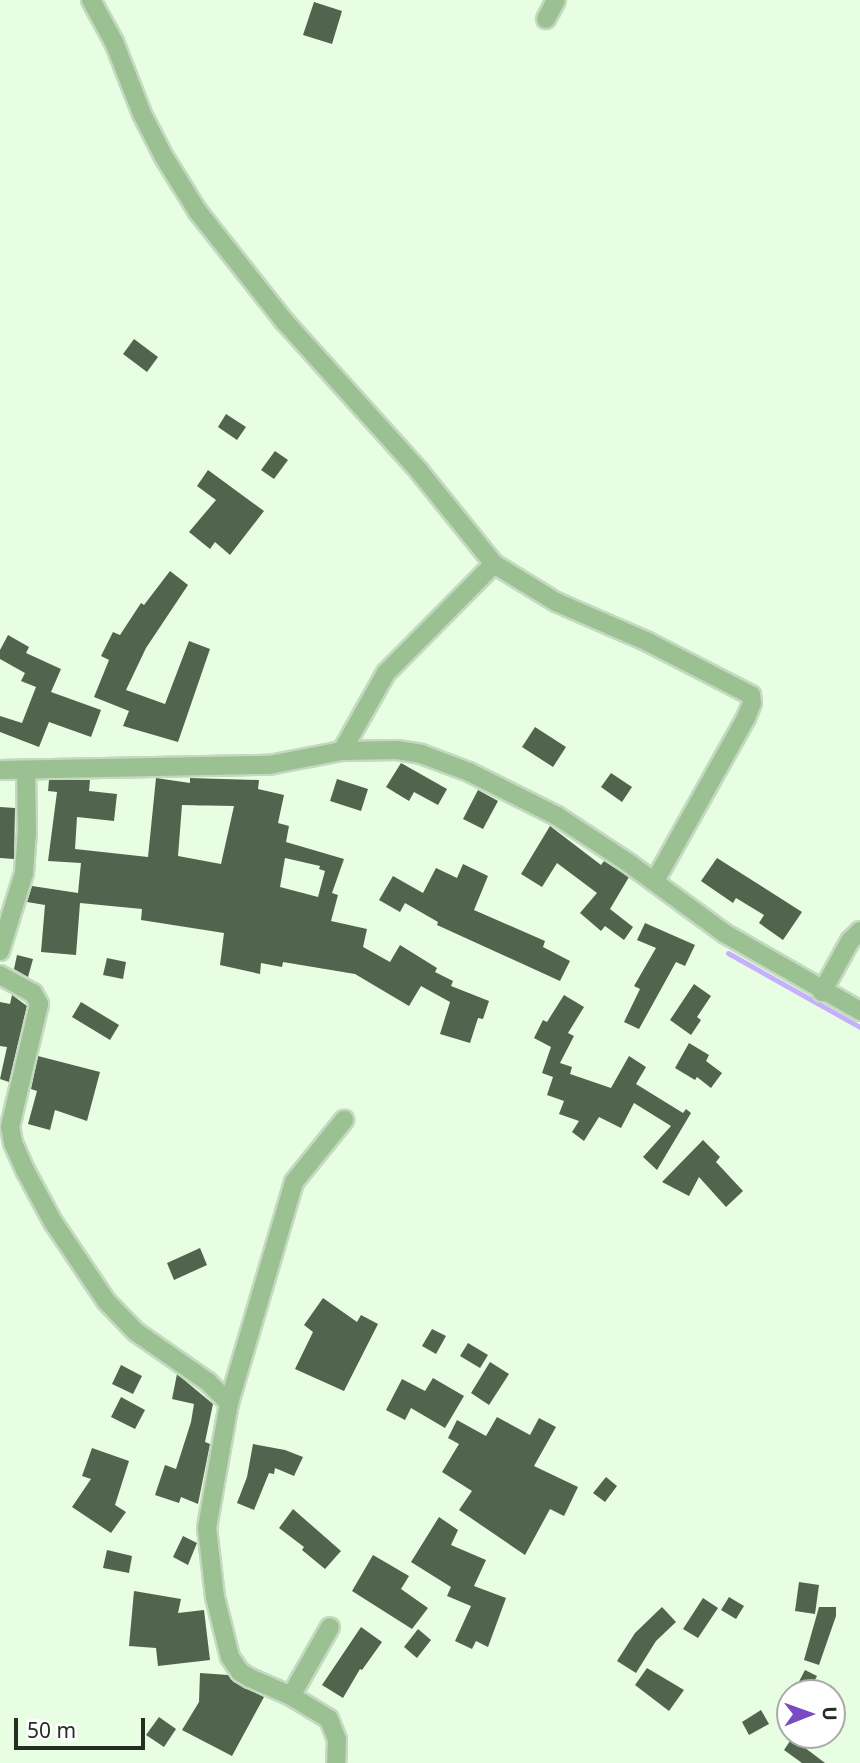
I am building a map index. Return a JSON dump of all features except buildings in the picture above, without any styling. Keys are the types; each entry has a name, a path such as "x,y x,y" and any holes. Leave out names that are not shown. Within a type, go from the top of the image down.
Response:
{"street":[{"path":"91,0 114,42 153,135 198,212 285,322 419,471 494,564 556,602 646,641 751,695 752,702 746,718 655,881"},
{"path":"546,19 556,0"},
{"path":"342,751 386,673 494,564"},
{"path":"0,770 269,765 342,751 397,750 438,759 557,816 655,881 702,919 822,992 860,1011"},
{"path":"0,951 24,873 27,834 26,770"},
{"path":"822,992 850,941 860,931"},
{"path":"0,975 33,993 39,1004 10,1130 25,1170 53,1222 106,1301 136,1332 208,1382 229,1403"},
{"path":"336,1763 337,1740 329,1719 291,1696 240,1672 230,1657 221,1630 207,1528 229,1403 294,1182 344,1120"},
{"path":"291,1696 330,1627"}],"waterway":[{"path":"728,953 860,1027"}]}
